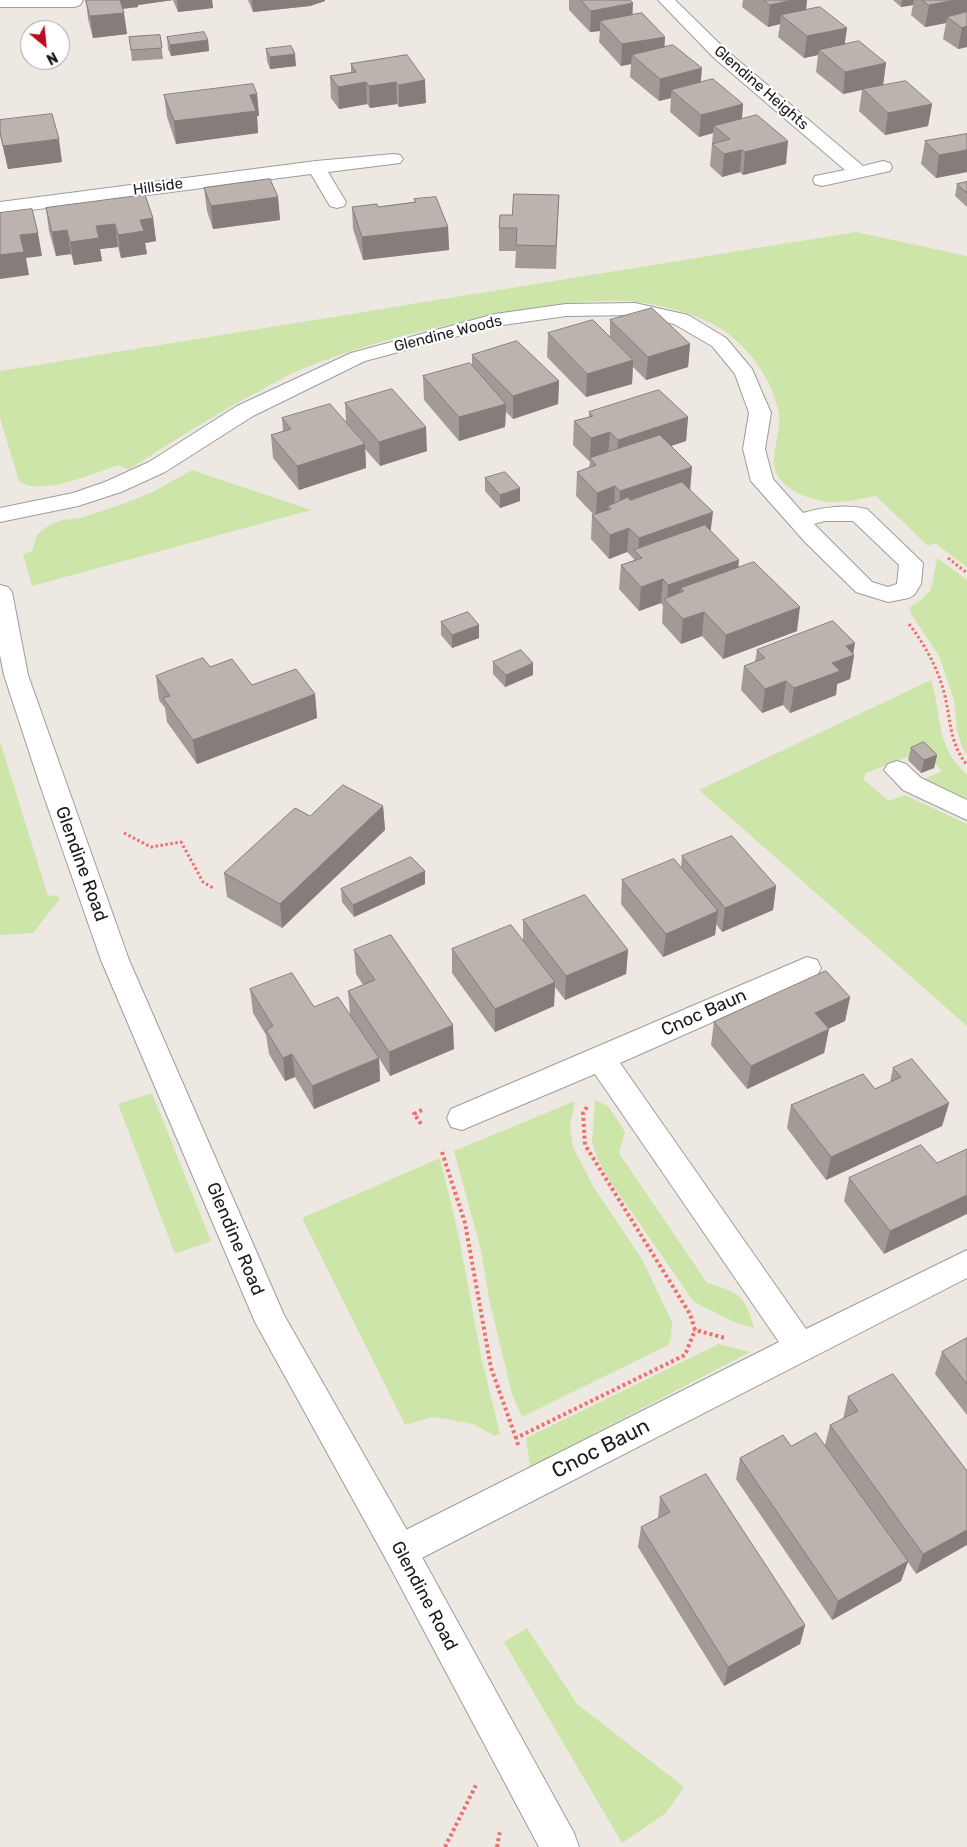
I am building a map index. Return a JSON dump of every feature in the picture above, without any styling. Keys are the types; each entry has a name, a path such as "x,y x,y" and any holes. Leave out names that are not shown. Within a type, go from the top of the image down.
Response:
{"street":[{"path":"0,2 74,2 75,0"},
{"name":"Glendine Heights","path":"666,0 720,54 859,172"},
{"name":"Hillside","path":"0,208 316,167 394,159"},
{"path":"316,167 337,202"},
{"path":"822,180 883,167"},
{"name":"Glendine Woods","path":"0,515 78,499 113,487 156,467 245,411 358,357 495,320 566,310 635,308 681,318 719,342 745,373 760,412 754,449 762,481 798,521 864,587 874,592 886,594"},
{"path":"798,521 825,514 859,514 911,563 909,584 904,590 886,594"},
{"name":"Glendine Road","path":"0,592 16,675 115,960 271,1322 400,1551 560,1847"},
{"path":"897,770 912,784 967,811"},
{"name":"Cnoc Baun","path":"462,1118 605,1064 807,968"},
{"path":"605,1064 792,1351"},
{"name":"Cnoc Baun","path":"400,1551 967,1263"}],"path":[{"path":"886,594 930,652 944,694 955,748 967,765"},
{"path":"124,833 151,847 182,842 204,882 212,888"},
{"path":"605,1064 583,1113 585,1146 690,1314 695,1330 792,1351"},
{"path":"424,1127 414,1114 431,1106"},
{"path":"438,1147 444,1154 465,1223 491,1368 516,1438"},
{"path":"445,1847 499,1737"}],"green space":[{"path":"856,232 967,256 967,567 935,543 928,546 876,496 827,502 808,497 789,488 776,474 774,465 779,421 776,403 767,380 753,358 726,332 704,320 678,310 638,302 593,301 544,307 446,325 373,344 325,360 286,376 210,418 128,470 118,465 82,478 53,485 28,485 19,481 0,418 0,371"},
{"path":"192,470 311,510 32,586 23,554 32,551 37,535 48,526 62,520 81,518 123,504 153,492"},
{"path":"937,558 967,580 967,755 962,747 957,730 954,700 939,656 909,608 931,590"},
{"path":"931,680 944,742 956,764 967,775 967,803 922,780 942,771 923,751 866,773 863,779 889,801 905,795 967,824 967,1026 699,790"},
{"path":"0,741 48,896 58,895 59,900 33,933 0,935"},
{"path":"152,1093 211,1241 175,1254 118,1104"},
{"path":"595,1100 608,1106 625,1132 619,1153 707,1283 727,1289 739,1296 747,1308 754,1328 734,1322 694,1302 610,1181 597,1158 592,1142"},
{"path":"575,1101 570,1127 573,1147 593,1186 642,1259 672,1322 671,1338 668,1345 522,1417 512,1394 489,1299 481,1250 454,1151"},
{"path":"440,1158 459,1237 481,1356 500,1434 495,1436 473,1424 433,1417 405,1425 302,1218"},
{"path":"719,1344 750,1352 530,1467 526,1438"},
{"path":"527,1628 577,1704 684,1787 666,1813 622,1843 504,1642"}],"building":[{"path":"86,0 120,0 124,13 90,16"},
{"path":"581,0 630,0 633,3 591,11"},
{"path":"764,0 792,0 770,5"},
{"path":"922,0 955,0 929,5"},
{"path":"820,7 847,28 807,36 781,15"},
{"path":"967,12 967,26 962,28 947,17"},
{"path":"642,13 665,37 622,44 600,21"},
{"path":"204,32 208,40 170,45 167,37"},
{"path":"160,35 162,48 131,50 129,37"},
{"path":"859,41 886,63 845,72 819,50"},
{"path":"673,45 702,68 660,79 632,55"},
{"path":"291,46 295,54 270,57 266,49"},
{"path":"407,55 425,80 399,85 396,82 369,86 366,82 338,87 330,76 356,72 351,64"},
{"path":"713,79 743,104 701,115 671,90"},
{"path":"906,81 932,104 888,113 863,89"},
{"path":"253,84 257,94 250,95 256,111 174,121 164,95"},
{"path":"52,114 59,139 3,146 0,120"},
{"path":"757,115 788,141 745,152 742,150 724,154 712,144 730,139 714,126"},
{"path":"967,134 967,150 939,155 925,141"},
{"path":"270,179 278,197 211,206 204,188"},
{"path":"967,182 967,193 957,184"},
{"path":"514,194 559,195 556,246 516,245 517,228 499,228 500,215 512,215"},
{"path":"145,195 153,218 140,220 144,231 118,235 115,224 96,226 99,238 70,242 67,230 52,232 46,208"},
{"path":"436,197 448,227 362,237 352,207 377,204 378,207 416,202 414,199"},
{"path":"32,209 38,233 20,235 24,252 0,255 0,213"},
{"path":"652,308 690,344 648,357 610,320"},
{"path":"593,320 633,360 587,374 548,333"},
{"path":"517,341 559,381 513,396 472,355"},
{"path":"470,363 506,404 459,417 423,376"},
{"path":"392,389 426,427 379,442 345,403"},
{"path":"659,390 688,417 618,440 610,432 591,438 574,421 593,416 589,412"},
{"path":"330,404 365,444 297,466 271,435 291,429 282,418"},
{"path":"660,435 692,467 620,491 615,486 597,493 577,472 596,465 590,458"},
{"path":"505,472 520,488 500,495 485,478"},
{"path":"682,482 713,512 639,538 629,528 610,535 592,515 611,509 608,506 628,497 630,500"},
{"path":"705,525 739,560 668,585 663,579 641,587 621,565 642,558 634,550"},
{"path":"754,562 800,607 726,635 704,612 683,619 664,599 684,591 681,588"},
{"path":"468,612 479,625 452,635 441,622"},
{"path":"833,621 855,643 846,646 854,655 832,663 840,671 794,688 786,681 765,689 744,666 765,658 757,650"},
{"path":"521,650 533,663 506,675 493,662"},
{"path":"203,658 210,667 232,659 252,685 296,669 315,694 193,740 163,698 170,696 156,676"},
{"path":"924,742 937,755 924,760 911,748"},
{"path":"343,785 383,806 280,904 224,873 295,808 310,816"},
{"path":"732,836 776,886 725,908 682,856"},
{"path":"411,857 425,871 353,905 341,889"},
{"path":"674,859 718,911 666,934 622,880"},
{"path":"585,895 628,950 566,976 523,920"},
{"path":"511,925 555,982 495,1009 452,949"},
{"path":"391,935 453,1025 389,1052 348,991 375,980 354,950"},
{"path":"826,971 850,997 815,1013 829,1029 751,1066 714,1022"},
{"path":"292,973 314,1007 338,997 379,1058 312,1086 292,1054 283,1058 266,1030 273,1026 250,989"},
{"path":"912,1059 949,1103 831,1157 791,1105 863,1074 875,1089 901,1077 893,1068"},
{"path":"921,1145 937,1163 967,1149 967,1195 890,1231 849,1178"},
{"path":"967,1338 967,1384 942,1352"},
{"path":"893,1374 967,1471 967,1530 923,1554 830,1425 858,1411 848,1397"},
{"path":"816,1433 908,1561 838,1601 740,1458 783,1435 791,1446"},
{"path":"706,1474 805,1625 728,1667 641,1527 670,1512 660,1497"}]}
